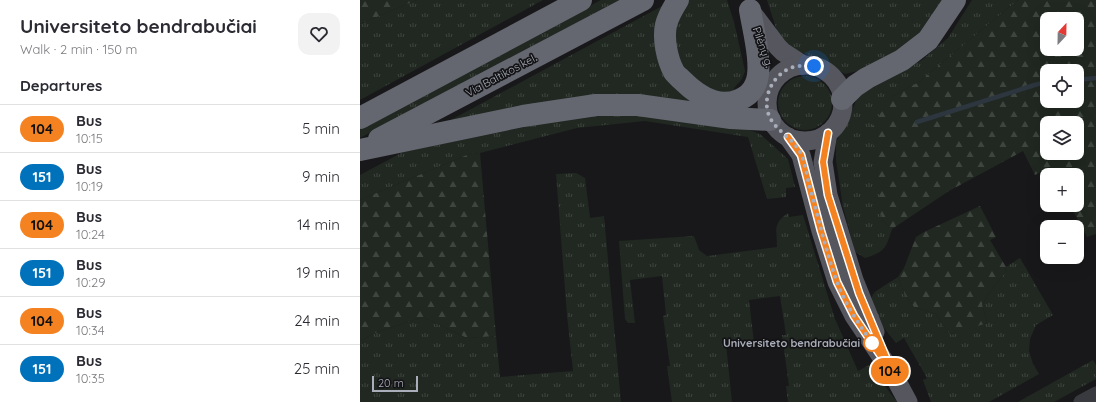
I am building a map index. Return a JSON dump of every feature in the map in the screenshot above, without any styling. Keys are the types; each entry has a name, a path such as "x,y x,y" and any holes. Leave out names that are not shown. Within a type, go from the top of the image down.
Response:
{"highway":[{"path":"360,118 581,0"},
{"name":"Via Baltikos kel.","path":"360,150 642,0"},
{"path":"678,0 672,9 666,25 666,53 675,73 692,90 713,101 732,102 746,97 757,82 758,60 748,5"},
{"path":"842,99 861,82 902,60 928,40 955,0"},
{"path":"360,150 523,116 596,105 638,105 731,118 770,120"}],"main road":[{"name":"Pilėnų g.","path":"748,5 778,47 803,65"},
{"name":"Pilėnų g.","path":"748,5 772,70 772,84"},
{"path":"803,65 814,66 833,78 839,88 842,99 840,118 835,126 828,133 819,138 808,141 788,137 778,130 770,120 767,108 768,96 772,84 780,74 791,68 803,65"},
{"path":"828,133 823,162 828,195 859,293 893,374 908,402"},
{"path":"788,137 801,155 821,231 837,282 854,316 893,374"}],"street":[{"path":"1081,402 1096,394"}],"green space":[{"path":"360,0 417,0 360,24"},
{"path":"417,0 543,0 360,100 360,24"},
{"path":"601,0 619,0 360,138 360,129"},
{"path":"689,0 727,0 734,22 745,71 742,79 734,88 737,94 715,93 684,73 676,57 673,32 679,13"},
{"path":"767,0 944,0 924,30 906,49 876,65 845,74 819,59 787,47 777,31"},
{"path":"972,0 1019,0 919,82 891,97 882,220 892,229 884,248 877,254 865,258 855,252 843,207 836,160 836,142 849,118 858,96 922,60 948,38"},
{"path":"1019,0 1096,0 1096,234 1087,237 1084,231 1084,220 1078,220 1074,212 1084,212 1084,168 1040,168 1040,172 1035,175 1023,151 949,191 892,229 882,220 871,128 891,97 919,82"},
{"path":"664,5 656,33 698,106 634,94 587,97 449,121"},
{"path":"805,76 815,78 824,84 830,93 832,103 830,113 824,122 815,128 805,130 795,128 786,122 780,113 778,103 780,93 786,84 795,78"},
{"path":"632,112 747,129 760,134 788,159 795,187 786,188 786,197 767,199 748,137 645,121 577,128 480,153 469,154 360,200 360,175 403,152 578,116"},
{"path":"480,153 496,336 467,338 423,317 377,332 360,341 360,200 469,154"},
{"path":"576,173 585,178 590,218 604,216 621,402 360,402 360,341 377,332 423,317 467,338 496,336 500,377 573,371 556,174"},
{"path":"980,206 996,237 990,240 1006,267 1005,273 982,304 987,323 951,335 936,314 914,307 905,295 898,277 904,268 916,237"},
{"path":"788,213 789,217 803,215 835,319 858,371 869,365 897,402 788,402 786,386 789,386 782,335 786,335 780,296 749,300 754,343 726,344 732,402 672,402 667,366 670,366 663,316 666,315 662,276 630,280 635,323 628,323 625,319 619,241 694,236 699,250 707,256 777,247 777,224"},
{"path":"1020,258 1053,315 1036,325 1030,339 1029,351 1033,364 1039,374 989,402 931,402 923,380 927,378 904,338 896,343 874,312 871,298 874,293 898,277 905,295 914,307 936,314 944,327 951,334 987,323 982,304 1005,273 1006,267"},
{"path":"1093,360 1096,365 1096,379 1054,402 1018,402"}],"waterway":[{"path":"1084,79 1096,78"},
{"path":"917,122 1040,84"}],"bus line":[{"name":"104","path":"788,137 801,155 821,231 837,282 854,316 893,374 854,280 828,195 823,162 828,133"}],"place":[{"name":"Universiteto bendrabučiai","path":"872,343"}],"route":[{"path":"814,66 803,65 791,68 780,74 772,84 768,96 767,108 770,120 778,130 788,137 801,155 821,231 837,282 854,316 872,343"}]}
